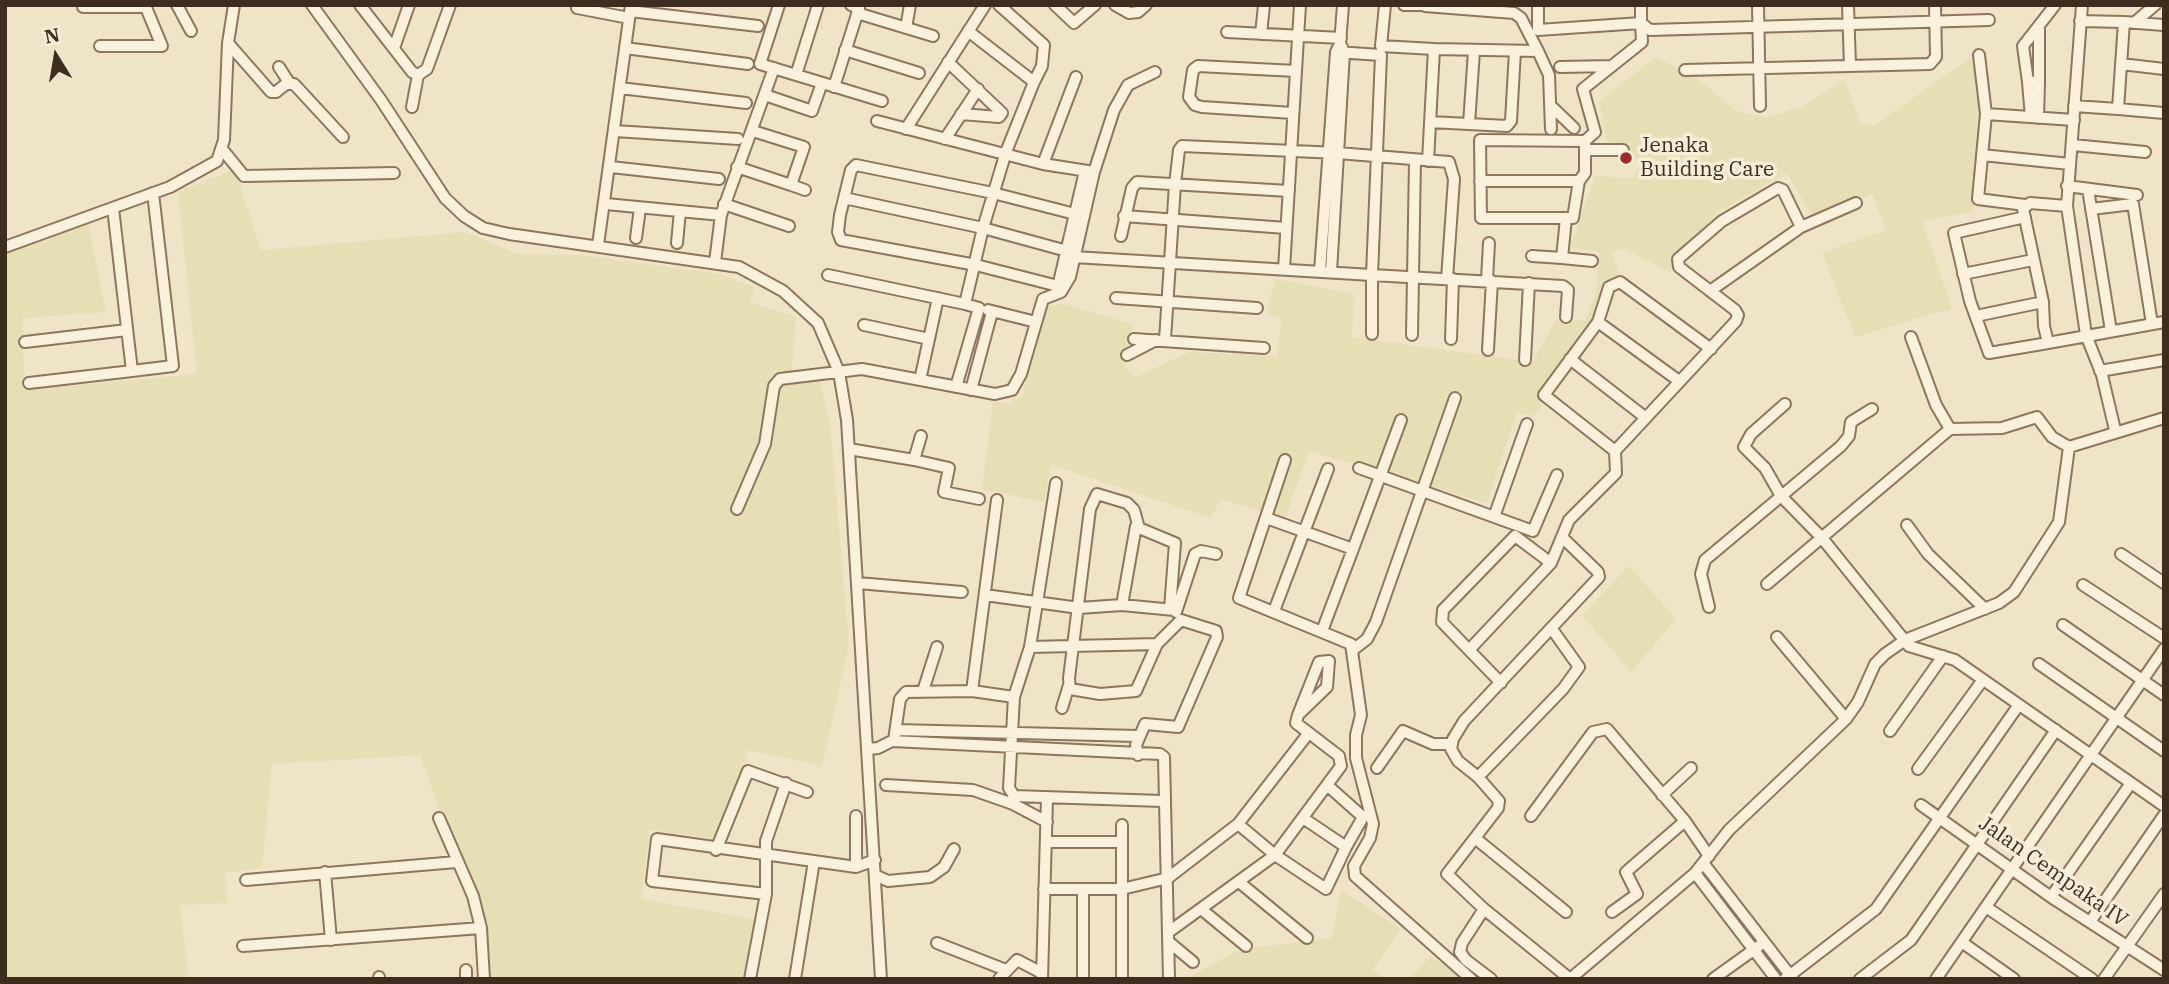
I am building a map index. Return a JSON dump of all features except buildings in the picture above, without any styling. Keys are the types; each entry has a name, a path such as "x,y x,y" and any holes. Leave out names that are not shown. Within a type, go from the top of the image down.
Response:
{"street":[{"path":"177,5 191,31"},
{"path":"224,5 229,37 271,92 290,84"},
{"path":"5,247 153,193 210,167 217,161 222,149 229,37 234,5"},
{"path":"312,5 445,198 458,211 483,228 509,234 715,262 752,272 800,305 818,323 839,372 849,449 881,979"},
{"path":"359,5 369,11 394,48 418,75"},
{"path":"394,48 409,5"},
{"path":"418,75 424,74 430,62 450,5"},
{"path":"779,5 760,64 882,101"},
{"path":"796,75 818,5"},
{"path":"906,28 910,5"},
{"path":"906,129 985,5"},
{"path":"965,304 983,228 1006,152 1042,66 1044,45 999,5"},
{"path":"1055,5 1074,23 1094,5"},
{"path":"1115,5 1129,13 1138,12 1146,5"},
{"path":"1261,34 1264,5"},
{"path":"1284,269 1300,5"},
{"path":"1326,272 1343,5"},
{"path":"1372,334 1372,275 1385,5"},
{"path":"1404,5 1500,8 1521,18 1548,68 1550,129"},
{"path":"1538,5 1538,30 1641,23 1650,30 1989,20"},
{"path":"1623,150 1585,145 1480,139 1481,218 1573,218 1579,181 1585,173 1585,145 1595,132 1583,89 1642,42 1641,5"},
{"path":"1758,5 1760,106"},
{"path":"1849,5 1850,66"},
{"path":"1685,70 1760,66 1930,64 1936,57 1935,5"},
{"path":"2034,118 2033,82 2023,46 2039,29 2055,5"},
{"path":"2082,5 2067,206 2086,335 2100,371 2115,430"},
{"path":"2118,109 2121,64 2129,23 2155,5"},
{"path":"83,7 146,6 162,46 100,46"},
{"path":"577,8 758,26"},
{"path":"834,87 854,9 870,11 906,28 933,36"},
{"path":"598,245 606,204 630,12"},
{"path":"2080,21 2164,25"},
{"path":"968,31 1034,82"},
{"path":"1227,32 1298,36 1340,47 1381,51 1538,51"},
{"path":"625,48 748,64"},
{"path":"1428,161 1434,49"},
{"path":"845,50 919,73"},
{"path":"1469,124 1474,51"},
{"path":"1430,122 1510,125 1514,51"},
{"path":"1979,55 1986,114 1978,199 2025,205 2067,206"},
{"path":"948,62 1001,110 1002,116"},
{"path":"2121,64 2164,69"},
{"path":"1293,113 1202,107 1195,105 1189,97 1193,69 1198,66 1296,71"},
{"path":"1560,67 1612,66"},
{"path":"279,67 290,84 343,136"},
{"path":"715,262 723,209 748,135 754,131 775,68"},
{"path":"737,509 765,443 774,386 779,379 862,369 995,394 1012,390 1021,374 1043,299 1065,287 1075,214 1114,110 1128,85 1155,72"},
{"path":"412,107 418,75"},
{"path":"1043,164 1076,77"},
{"path":"765,96 812,111 822,83"},
{"path":"620,88 746,103"},
{"path":"946,139 978,89"},
{"path":"1550,105 1574,128"},
{"path":"2074,106 2164,113"},
{"path":"961,114 1002,116 1016,125"},
{"path":"1986,114 2074,120"},
{"path":"877,121 1006,152 1043,164 1090,171"},
{"path":"615,131 738,139"},
{"path":"754,131 804,147 791,185"},
{"path":"2073,145 2145,152"},
{"path":"1161,340 1168,303 1175,184 1179,150 1182,146 1449,162 1452,168 1451,339"},
{"path":"222,149 244,176 394,173"},
{"path":"1982,155 2070,164"},
{"path":"1412,335 1415,161"},
{"path":"1058,290 976,265 841,240 838,232 844,198 851,170 856,165 993,193 1075,214"},
{"path":"611,167 719,179"},
{"path":"737,167 805,190"},
{"path":"1070,254 1090,171"},
{"path":"1480,181 1579,181"},
{"path":"1121,236 1134,184 1289,191"},
{"path":"2067,187 2137,195"},
{"path":"1469,650 1551,564 1569,520 1616,473 1615,451 1738,317 1735,310 1679,267 1677,262 1722,221 1778,188 1783,190 1801,227"},
{"path":"2088,189 2112,331"},
{"path":"29,383 173,366 153,193"},
{"path":"844,198 983,228 1070,254 1414,278 1489,280 1567,288 1566,317"},
{"path":"1710,291 1801,227 1856,203"},
{"path":"606,204 680,211 723,209 789,226"},
{"path":"2025,217 1955,232 1963,274 1989,353 2158,323 2133,204 2091,209"},
{"path":"2025,205 2049,342"},
{"path":"113,208 132,371"},
{"path":"636,238 640,208"},
{"path":"677,243 680,211"},
{"path":"1124,216 1286,228"},
{"path":"1562,258 1566,218"},
{"path":"1488,350 1489,243"},
{"path":"1532,256 1592,261"},
{"path":"1963,274 2033,260"},
{"path":"828,275 979,307 1036,323"},
{"path":"1615,451 1545,398 1545,391 1598,322 1609,287 1620,282 1711,349"},
{"path":"1525,360 1529,283"},
{"path":"920,380 938,298"},
{"path":"1116,298 1257,308"},
{"path":"1976,316 2042,302"},
{"path":"956,387 979,307"},
{"path":"971,390 992,312"},
{"path":"1598,322 1679,382"},
{"path":"864,325 929,339"},
{"path":"25,342 127,330"},
{"path":"1911,337 1936,405 1950,429"},
{"path":"1134,339 1264,348"},
{"path":"1127,355 1161,340"},
{"path":"1570,359 1646,418"},
{"path":"2100,371 2164,360"},
{"path":"1354,649 1367,639 1376,622 1455,398"},
{"path":"1785,404 1751,434 1744,447 1765,468 1781,496 1822,538 1913,649 1955,660 2164,806"},
{"path":"1709,607 1700,574 1705,560 1847,440 1852,421 1872,409"},
{"path":"1767,584 1950,429 2002,428 2037,417 2052,437 2069,447"},
{"path":"2069,447 2115,430 2164,418"},
{"path":"1322,631 1401,420"},
{"path":"1494,517 1527,425"},
{"path":"914,460 921,436"},
{"path":"1451,744 1458,761 1478,777 1499,801 1498,808 1447,874 1484,909 1570,979 1695,873 1739,820 1846,719 1858,702 1879,659 1905,640 1985,609 2014,592 2057,526 2069,447"},
{"path":"849,449 949,468 944,492 979,499"},
{"path":"1285,460 1239,598 1346,640 1354,649 1354,675 1361,715 1356,735 1356,758 1373,824 1370,838 1354,866 1355,876 1471,979"},
{"path":"1359,468 1533,531 1557,475"},
{"path":"1274,611 1328,469"},
{"path":"999,801 1009,789 1014,696 1030,647 1035,601 1056,483"},
{"path":"1062,708 1069,685 1094,495 1120,500 1132,507 1136,526 1122,605"},
{"path":"972,691 997,500"},
{"path":"1266,518 1353,549"},
{"path":"1907,525 1928,554 1985,609"},
{"path":"1136,526 1175,543 1216,554"},
{"path":"1501,683 1442,622 1443,610 1515,536 1551,564"},
{"path":"1451,744 1464,721 1599,577 1598,572 1563,538"},
{"path":"1175,543 1175,614"},
{"path":"1069,685 1074,692 1082,693 1136,691 1157,644 1175,614 1191,561 1200,551"},
{"path":"2121,554 2164,583"},
{"path":"858,583 962,592"},
{"path":"2083,585 2164,638"},
{"path":"985,595 1079,608 1122,605 1175,614 1214,629 1217,637 1178,727 1148,723 1138,736 1138,755"},
{"path":"2063,625 2164,695"},
{"path":"1478,777 1563,689 1579,667 1552,629"},
{"path":"1777,637 1846,719"},
{"path":"1030,647 1157,644"},
{"path":"923,691 937,647"},
{"path":"1936,979 2164,649"},
{"path":"1890,731 1943,656"},
{"path":"1169,936 1275,855 1342,761 1297,726 1298,715 1319,662 1329,661 1327,687 1298,715"},
{"path":"2039,664 2164,751"},
{"path":"1918,769 1982,681"},
{"path":"892,741 897,730 902,695 906,692 972,691 1014,696"},
{"path":"1531,816 1593,732 1607,729 1685,821 1707,860 1790,978 1877,909 2018,706"},
{"path":"897,730 1138,736"},
{"path":"1860,979 1911,940 2056,730"},
{"path":"1377,768 1403,731 1433,744 1451,744"},
{"path":"1044,889 1122,889 1168,878 1238,824 1308,734"},
{"path":"869,749 892,741 1160,754 1166,760 1162,801 1168,878 1169,979"},
{"path":"1662,795 1691,768"},
{"path":"716,850 748,771 807,792"},
{"path":"750,979 766,894 768,833 786,783"},
{"path":"2051,897 2131,783"},
{"path":"886,785 972,790 1047,822"},
{"path":"1238,824 1275,855 1326,889 1363,817 1327,785"},
{"path":"1009,789 1014,796 1162,801"},
{"path":"1040,976 1047,798"},
{"name":"Jalan Cempaka IV","path":"1922,805 2051,897 2164,970"},
{"path":"2090,922 2164,815"},
{"path":"856,816 856,867"},
{"path":"439,818 473,896 481,928 484,979"},
{"path":"1303,818 1346,847"},
{"path":"1612,912 1637,894 1626,872 1685,821"},
{"path":"1122,825 1122,979"},
{"path":"1475,838 1566,912"},
{"path":"766,894 652,881 657,839 716,850 856,867 875,860"},
{"path":"1046,842 1122,842"},
{"path":"875,875 888,881 930,877 944,867 954,849"},
{"path":"795,979 814,861"},
{"path":"246,880 457,862"},
{"path":"325,872 331,940"},
{"path":"1695,873 1756,948 1776,979"},
{"path":"1239,882 1307,938"},
{"path":"1083,890 1083,979"},
{"path":"2104,979 2164,894"},
{"path":"1986,907 2092,979"},
{"path":"1201,909 1246,946"},
{"path":"1484,909 1462,943 1460,952 1491,979"},
{"path":"243,946 481,928"},
{"path":"1169,936 1193,962"},
{"path":"1713,979 1766,941"},
{"path":"937,943 1003,974 1017,960 1040,976"},
{"path":"1963,943 2014,979"}],"shaded area":[{"path":"1656,57 1698,79 1736,111 1767,117 1802,107 1844,80 1861,123 1873,126 1972,57 1983,95 1973,212 1922,221 1952,308 1855,337 1822,253 1886,230 1872,194 1814,219 1787,173 1718,212 1670,272 1625,249 1612,252 1619,276 1614,299 1599,327 1534,416 1517,412 1487,503 1309,451 1285,519 1221,499 1211,518 1051,465 1044,502 982,489 993,401 1010,404 1022,396 1044,307 1064,304 1133,324 1125,367 1136,377 1189,352 1277,356 1282,318 1267,314 1275,279 1354,294 1352,337 1533,362 1556,319 1585,321 1596,293 1599,252 1570,247 1595,176 1634,178 1640,162 1626,144 1607,142 1599,101"},
{"path":"235,169 261,250 465,232 518,254 581,255 720,274 755,288 750,302 796,317 791,377 819,379 830,422 849,645 822,766 748,750 719,839 650,830 641,899 759,920 749,979 482,979 478,920 420,755 272,764 262,868 225,873 227,903 180,905 189,979 5,979 5,251 88,223 106,312 23,318 24,390 197,374 178,192"},
{"path":"1629,566 1676,619 1631,672 1582,615"},
{"path":"1341,890 1401,929 1373,970 1388,979 1185,979 1242,949 1332,938"},
{"path":"1431,956 1462,979 1409,979"}],"place":[{"name":"Jenaka Building Care","path":"1626,158"}]}
